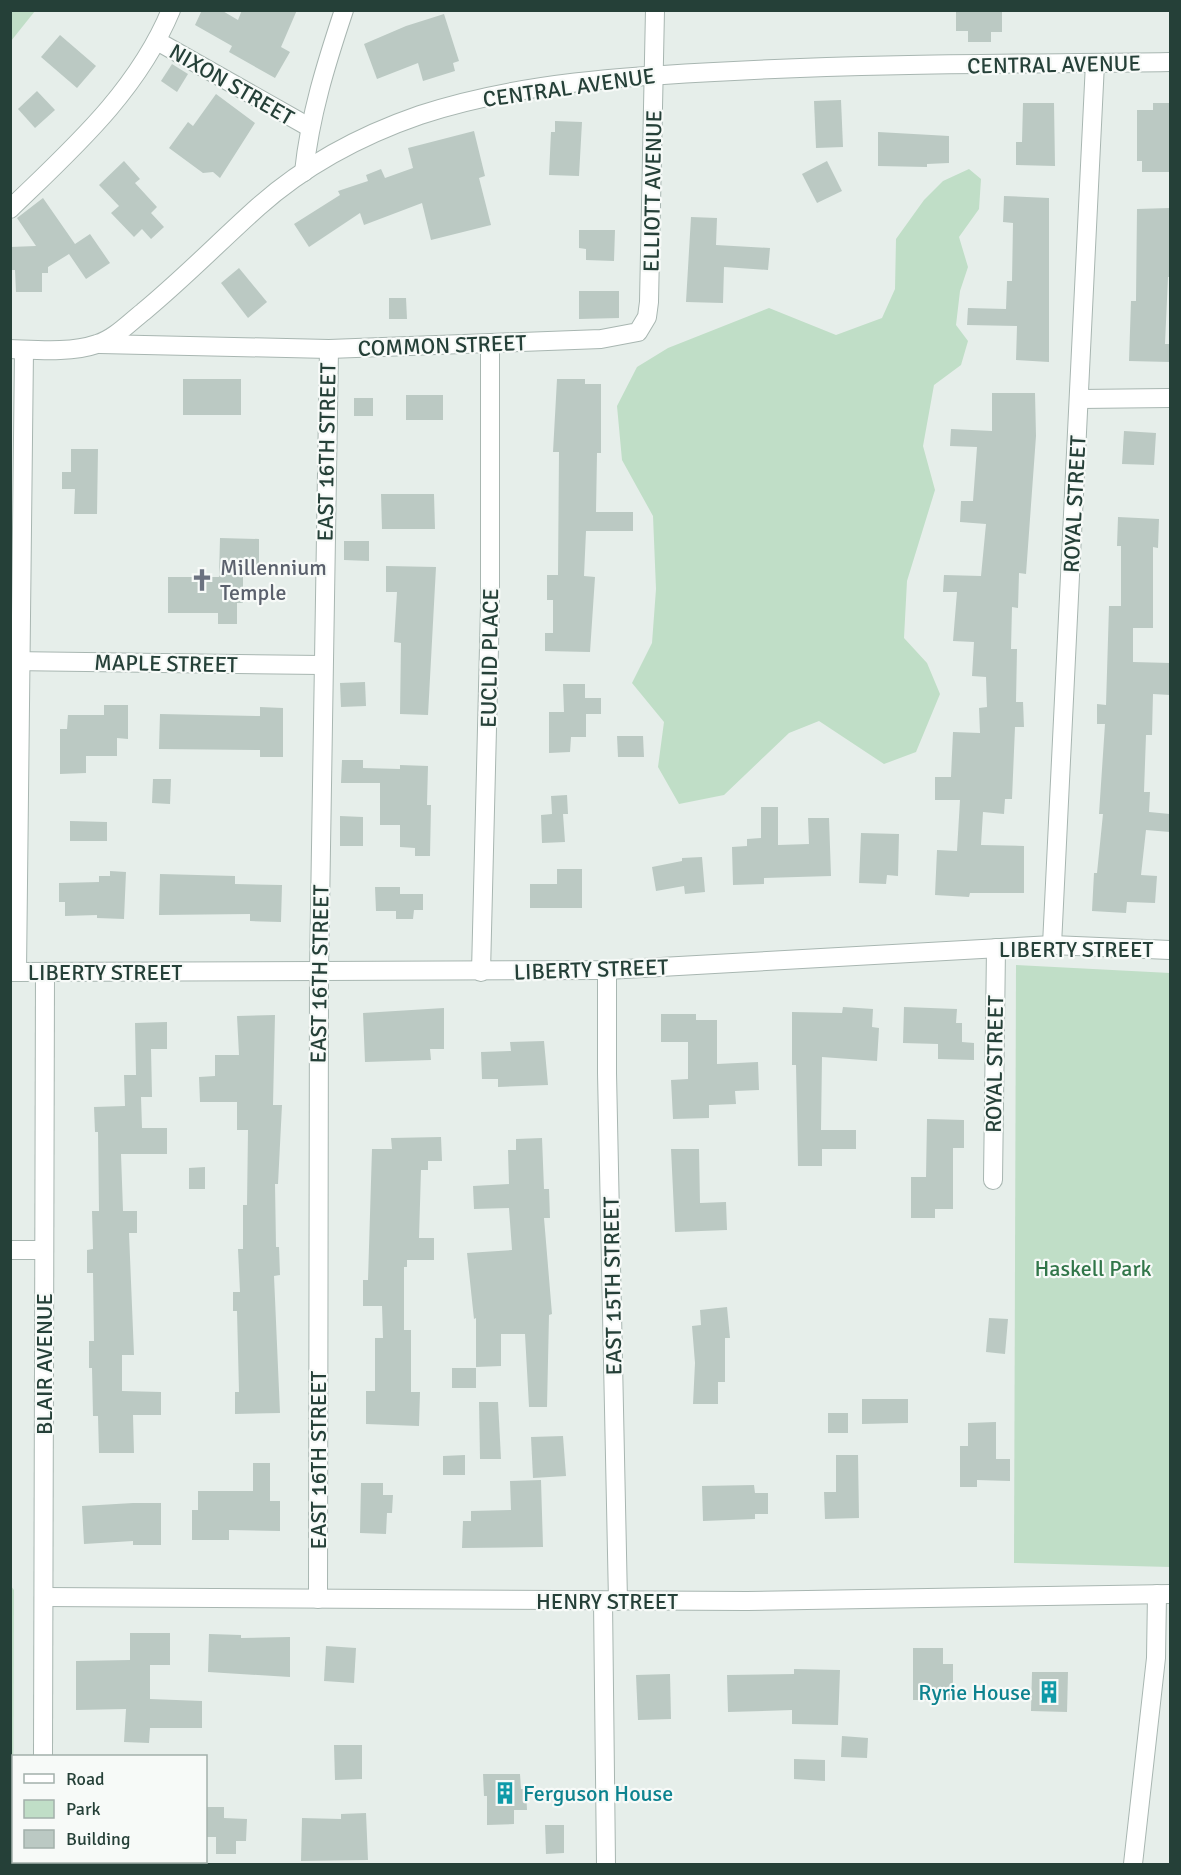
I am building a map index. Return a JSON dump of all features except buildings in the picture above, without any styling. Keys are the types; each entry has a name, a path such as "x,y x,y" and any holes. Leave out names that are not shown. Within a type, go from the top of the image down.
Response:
{"street":[{"path":"10,209 96,126 124,92 157,41 171,10"},
{"path":"304,172 309,128 318,89 344,10"},
{"name":"ELLIOTT AVENUE","path":"638,332 647,317 650,302 655,10"},
{"name":"NIXON STREET","path":"157,41 309,128"},
{"name":"CENTRAL AVENUE","path":"17,350 80,348 100,344 131,322 260,205 304,172 378,132 460,103 557,84 654,74 806,67 1170,62"},
{"name":"ROYAL STREET","path":"1052,945 1095,63"},
{"name":"COMMON STREET","path":"100,344 329,349 602,339 638,332"},
{"name":"EUCLID PLACE","path":"482,972 490,606 490,344"},
{"name":"EAST 16TH STREET","path":"318,1599 319,972 322,665 329,349"},
{"path":"14,972 17,350"},
{"path":"1080,399 1170,398"},
{"name":"MAPLE STREET","path":"16,661 322,665"},
{"name":"LIBERTY STREET","path":"14,972 607,970 1052,945 1170,950"},
{"name":"ROYAL STREET","path":"993,1180 996,948"},
{"name":"EAST 15TH STREET","path":"606,1864 610,1601 607,970"},
{"name":"BLAIR AVENUE","path":"43,1755 45,972"},
{"path":"10,1250 44,1250"},
{"path":"1133,1864 1164,1594"},
{"name":"HENRY STREET","path":"44,1597 610,1601 1164,1594"}],"green space":[{"path":"10,11 35,11 11,41"},
{"path":"969,169 981,179 979,209 959,237 968,267 960,291 956,325 968,341 961,365 934,385 923,446 935,490 907,581 904,638 927,663 940,694 916,752 884,764 819,721 789,733 724,795 679,804 658,767 664,722 632,683 652,643 656,589 653,516 622,460 617,406 637,367 668,348 769,308 836,335 882,318 895,289 896,239 924,200 943,181"},
{"name":"Haskell Park","path":"1016,965 1170,973 1170,1567 1014,1563"},
{"path":"10,1585 14,1590 13,1864 10,1864"}],"place":[{"name":"Millennium Temple","path":"202,580"},
{"name":"Ryrie House","path":"1049,1692"},
{"name":"Ferguson House","path":"505,1793"}]}
